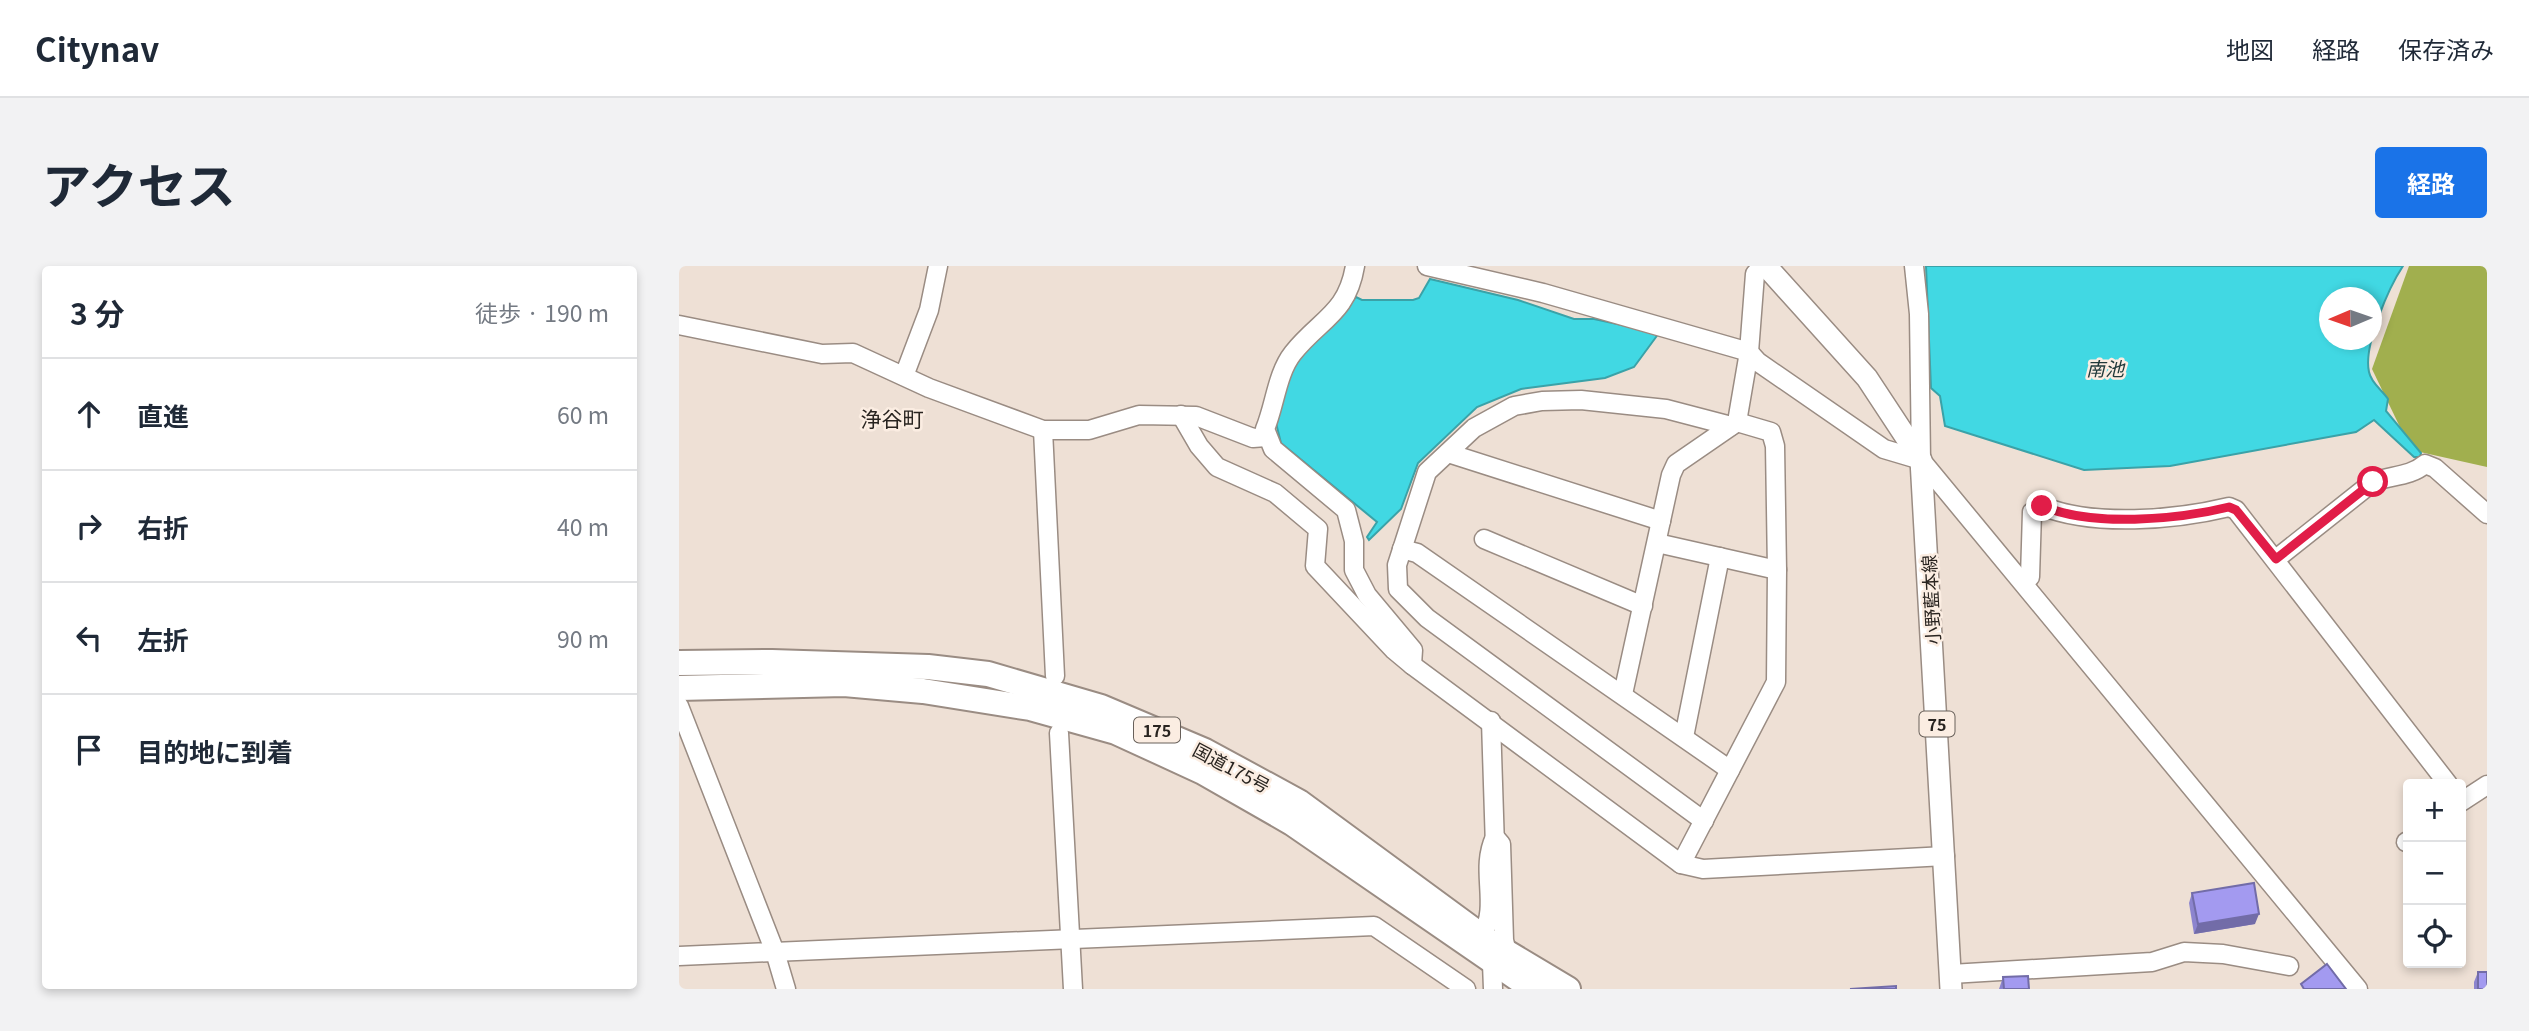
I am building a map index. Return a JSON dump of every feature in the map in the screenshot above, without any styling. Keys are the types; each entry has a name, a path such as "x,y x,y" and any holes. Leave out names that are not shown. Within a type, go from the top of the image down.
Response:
{"highway":[{"name":"国道175号","path":"679,663 785,662 928,667 988,674 1215,778 1292,823 1499,958 1568,989"},
{"name":"国道175号","path":"679,688 844,684 1101,707 1205,751 1299,802 1490,931 1512,986"}],"main road":[{"name":"小野藍本線","path":"1764,266 1867,378 1921,460 1951,982"}],"street":[{"path":"904,376 929,310 938,266"},
{"path":"1355,266 1351,288 1335,313 1294,352 1283,370 1265,429 1266,437 1273,449 1346,510 1354,541 1354,570 1367,594 1413,650 1412,665"},
{"path":"1427,266 1543,293 1749,352 1758,362 1884,449 1921,460 2358,989"},
{"path":"1623,694 1676,464 1734,424 1749,352 1755,274 1764,266"},
{"path":"1914,266 1919,314 1921,460"},
{"path":"679,326 822,354 853,353 904,376 1043,430 1089,430 1139,415 1181,415 1196,416 1222,424 1253,438 1266,437"},
{"path":"1681,864 1704,821 1776,682 1775,446 1771,432 1666,409 1581,400 1542,401 1514,406 1474,428 1427,472 1397,565 1398,589 1427,618 1704,821"},
{"path":"1181,415 1199,446 1217,467 1275,493 1318,529 1315,566 1394,650 1681,864 1703,869 1945,856"},
{"path":"1043,430 1052,604 1044,605 1071,818 1063,818 1073,989"},
{"path":"1448,453 1661,521"},
{"path":"2276,559 2373,482 2387,476 2414,473 2425,464 2435,468 2487,514"},
{"path":"2024,583 2030,577 2032,512 2042,506 2079,517 2150,518 2229,507 2236,510 2444,779"},
{"path":"1484,539 1643,606"},
{"path":"1657,543 1777,570"},
{"path":"1402,549 1417,553 1730,770"},
{"path":"1684,737 1720,557"},
{"path":"679,706 775,952 786,989"},
{"path":"1490,931 1488,852 1495,837 1491,721"},
{"path":"2466,798 2487,785"},
{"path":"1495,837 1501,844 1504,940 1499,958"},
{"path":"679,956 1374,926 1466,989"},
{"path":"1951,982 2152,962 2184,952 2223,954 2289,966"}],"green space":[{"path":"2409,266 2487,266 2487,467 2411,450 2372,369 2379,350 2382,350 2382,341"}],"water":[{"name":"南池","path":"1926,266 2403,266 2382,310 2382,287 2319,287 2319,350 2370,350 2370,376 2388,399 2386,411 2421,453 2420,457 2414,457 2374,420 2356,432 2170,466 2084,470 1945,426 1940,396 1931,388"},
{"path":"1430,279 1518,300 1574,319 1594,319 1659,333 1634,367 1605,378 1521,389 1477,407 1418,463 1401,509 1369,540 1367,537 1377,522 1281,443 1276,423 1292,365 1356,297 1362,300 1413,300 1419,298"}],"building":[{"path":"2254,883 2259,914 2198,924 2192,893"},
{"path":"2327,964 2346,989 2304,989 2301,984"},
{"path":"2478,972 2487,972 2487,989 2478,989"},
{"path":"2028,976 2029,989 2004,989 2003,977"},
{"path":"1896,986 1896,989 1850,989"}],"district":[{"name":"浄谷町","path":"892,418"}],"route":[{"path":"2042,506 2079,517 2150,518 2229,507 2236,510 2276,559 2373,482"}]}
